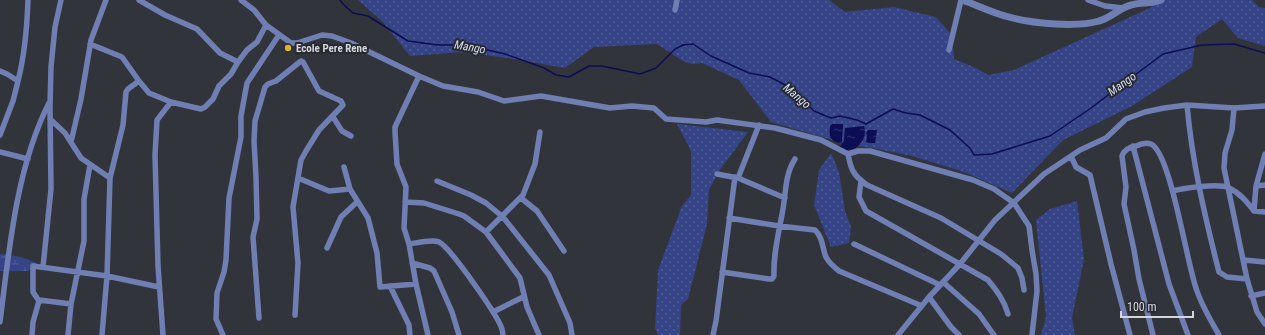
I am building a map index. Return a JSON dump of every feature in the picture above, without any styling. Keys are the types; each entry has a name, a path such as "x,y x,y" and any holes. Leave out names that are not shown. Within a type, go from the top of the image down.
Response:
{"street":[{"path":"0,135 13,101 23,61 28,0"},
{"path":"43,267 51,189 51,68 61,0"},
{"path":"71,142 81,99 90,44 106,0"},
{"path":"139,0 165,15 197,30 220,53 238,62"},
{"path":"241,0 254,10 266,25 294,44 322,35 332,36 351,43 418,76 443,86 478,92 504,102 544,96 610,108 632,106 654,108 666,119 706,122 717,120 759,125 821,140 848,154 858,151 870,152 967,178 994,188 1014,203 1029,226 1037,291 1032,335"},
{"path":"675,10 677,0"},
{"path":"949,50 962,0 1006,16 1022,20 1087,24 1105,20 1123,8 1131,5 1161,0"},
{"path":"1088,0 1105,6 1123,8"},
{"path":"90,44 122,57 149,93 171,102 204,108 213,99 219,86 231,74 248,48 256,42 266,25"},
{"path":"223,335 216,319 217,293 224,272 226,260 229,198 241,137 241,117 246,89 248,80 279,35"},
{"path":"259,318 253,237 257,219 254,141 255,121 265,87 268,84 276,82 301,61 303,62 319,91 341,101 343,104 342,107 319,130 301,160 293,209 298,263 295,315"},
{"path":"0,71 18,81"},
{"path":"418,76 395,129 397,162 406,187 404,224 428,335"},
{"path":"102,335 107,276 110,178 123,125 126,92 139,81"},
{"path":"0,322 19,194 28,159 42,117 50,100"},
{"path":"163,335 159,287 155,155 158,118 171,102"},
{"path":"1187,105 1198,188 1219,272 1227,277 1247,279"},
{"path":"898,335 929,297 960,264 995,220 1044,174 1080,150 1106,138 1126,119 1164,108 1187,105 1234,108 1265,106"},
{"path":"1234,108 1232,130 1225,153 1224,168 1251,296 1265,324"},
{"path":"333,116 342,131 351,136"},
{"path":"50,119 64,131 81,158 110,178"},
{"path":"713,335 729,218 737,177 759,125"},
{"path":"486,232 521,198 536,161 540,132"},
{"path":"1153,335 1138,279 1134,250 1124,204 1126,187 1122,156 1124,152 1133,146 1146,143 1154,146 1160,154 1173,191 1186,253 1197,291 1219,335"},
{"path":"1133,146 1169,284 1188,335"},
{"path":"0,152 28,159"},
{"path":"848,154 851,170 867,185 941,218 1001,254 1018,268 1024,290"},
{"path":"1254,211 1256,186 1265,154"},
{"path":"1071,156 1076,167 1090,175 1111,264 1130,335"},
{"path":"722,272 772,279 774,276 779,226 789,168 795,159"},
{"path":"68,335 72,304 85,239 84,199 90,165"},
{"path":"344,167 350,189 368,218 376,251 379,286 381,288 416,284"},
{"path":"716,174 737,177 785,198"},
{"path":"298,178 329,191 350,189"},
{"path":"861,180 859,197 866,211 988,280 996,289 1005,304 1008,314"},
{"path":"437,181 486,203 503,217 550,275 570,323 572,335"},
{"path":"1256,186 1265,184"},
{"path":"1173,191 1186,188 1228,187 1246,200 1254,211 1265,212"},
{"path":"521,198 535,209 564,250"},
{"path":"328,248 341,218 357,202"},
{"path":"405,202 424,203 459,214 486,232 520,278 524,297 539,335"},
{"path":"729,218 815,230 818,233 829,262 840,271 922,306"},
{"path":"409,244 434,241 441,243 454,256 493,312 502,329 503,335"},
{"path":"854,244 942,284 980,314 994,335"},
{"path":"1244,260 1265,262"},
{"path":"412,263 430,268 434,271 451,309 459,335"},
{"path":"72,304 39,300 33,292 33,266 107,276 159,287"},
{"path":"390,286 409,325 410,335"},
{"path":"1251,296 1265,293"},
{"path":"493,312 524,297"},
{"path":"929,297 951,327 959,335"},
{"path":"32,335 33,322 39,300"}],"green space":[{"path":"358,0 829,0 845,12 894,7 936,17 952,35 954,59 976,68 988,75 1014,70 1150,8 1156,0 1252,0 1259,7 1265,8 1265,46 1238,38 1222,19 1196,37 1192,67 1132,106 1063,140 1012,193 964,172 912,156 850,145 771,122 739,80 702,63 692,64 683,61 657,44 594,47 565,68 463,52 410,56 383,22"},
{"path":"677,124 748,132 719,171 709,190 707,224 688,299 681,305 680,335 658,335 655,328 658,270 682,206 691,195 691,151"},
{"path":"831,153 839,172 845,211 851,227 849,243 831,247 814,205 819,170"},
{"path":"1077,201 1084,259 1072,318 1075,335 1041,335 1046,317 1036,220 1050,209"},
{"path":"0,254 27,259 36,263 28,271 0,271"}],"water":[{"path":"832,124 843,124 842,142 838,143 830,137 830,126"},
{"path":"864,126 864,138 856,148 848,150 839,147 844,141 845,128"},
{"path":"868,130 877,130 875,143 866,142 866,133"}],"waterway":[{"name":"Mango","path":"340,0 353,13 368,16 408,41 438,45 466,45 505,54 544,68 556,75 569,77 589,66 602,66 640,74 656,68 675,49 683,45 693,44 711,56 749,73 770,77 789,87 814,111 831,118 840,116 866,124 893,109 920,115 950,130 970,148 974,155 992,154 1050,136 1091,108 1163,54 1202,45 1234,44 1265,53"}],"place":[{"name":"Ecole Pere Rene","path":"288,48"}]}
